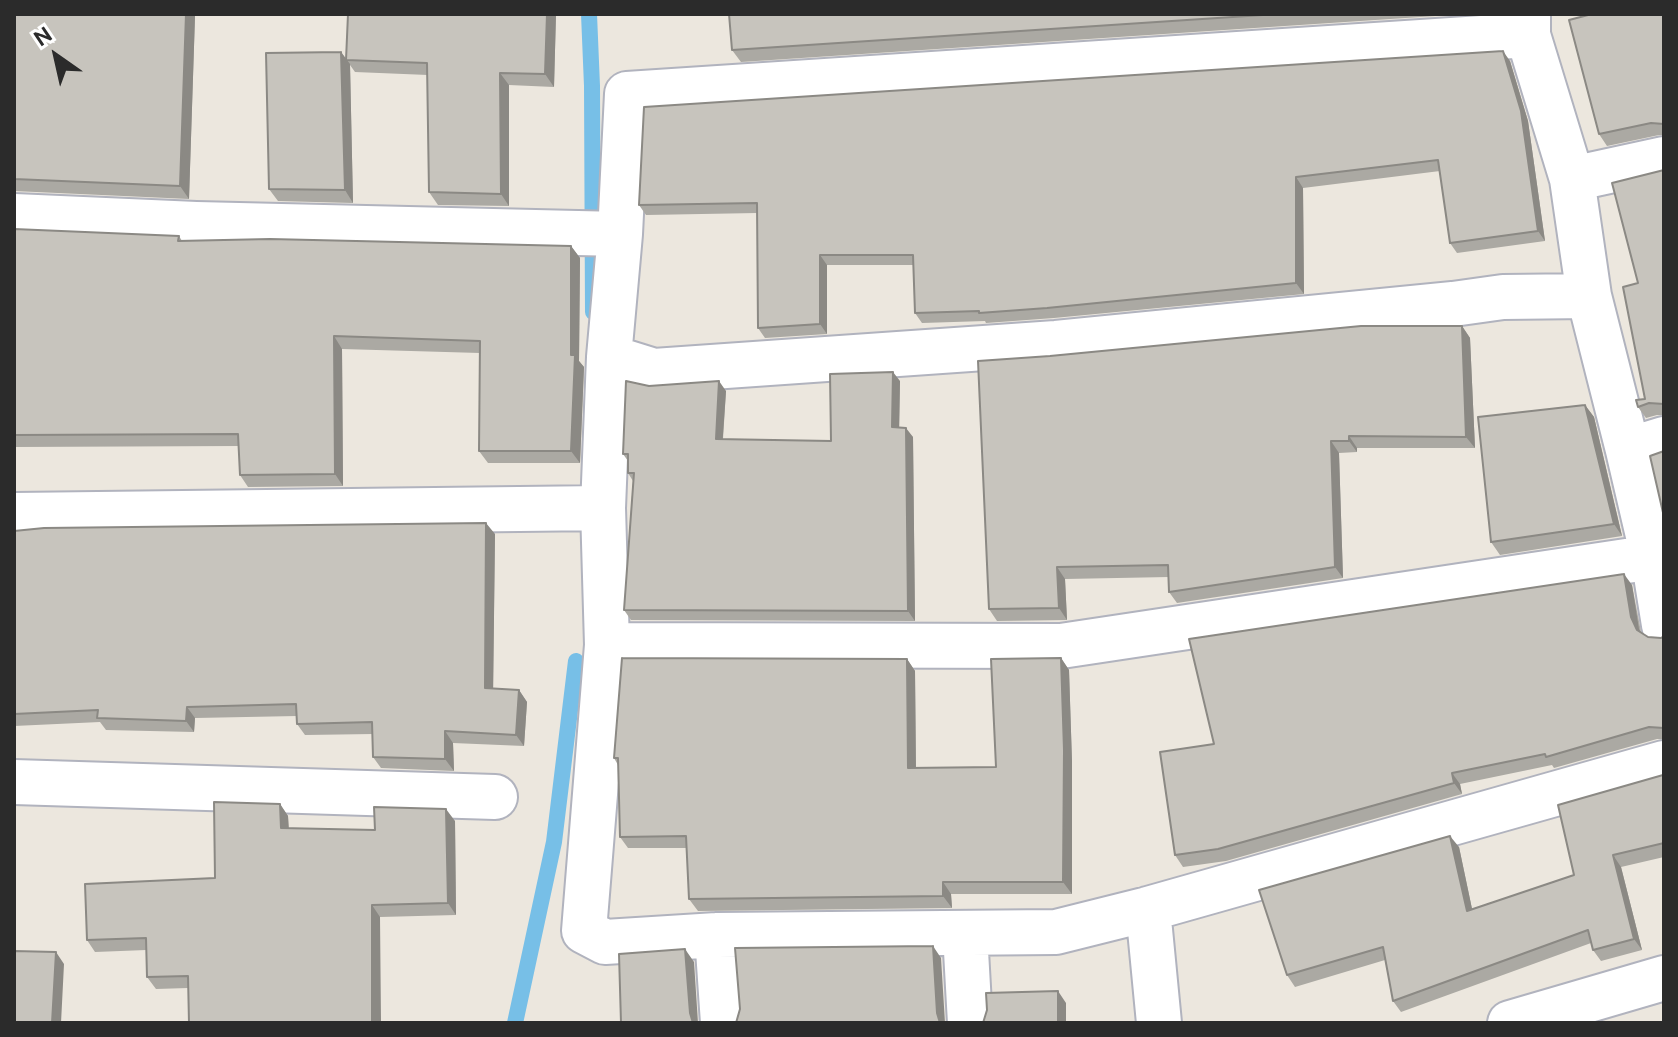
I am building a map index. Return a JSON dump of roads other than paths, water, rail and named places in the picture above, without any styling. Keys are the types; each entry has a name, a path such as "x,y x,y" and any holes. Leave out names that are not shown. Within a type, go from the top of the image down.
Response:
{"street":[{"path":"1664,625 1653,557 1646,445 1589,296 1572,179 1528,24 627,94 620,234 609,357 603,508 607,645 584,931 605,942 717,935 1056,932 1148,909 1664,763"},
{"path":"1572,179 1664,159"},
{"path":"14,216 196,224 620,234"},
{"path":"609,357 654,371 1056,343 1503,297 1589,296"},
{"path":"14,515 603,508"},
{"path":"607,645 1061,646 1653,557"},
{"path":"14,782 495,797"},
{"path":"1148,909 1159,1023"},
{"path":"965,933 970,1023"},
{"path":"717,935 723,1023"},
{"path":"1510,1023 1664,978"}],"waterway":[{"path":"589,14 593,312"},
{"path":"515,1023 554,842 576,661"}]}
